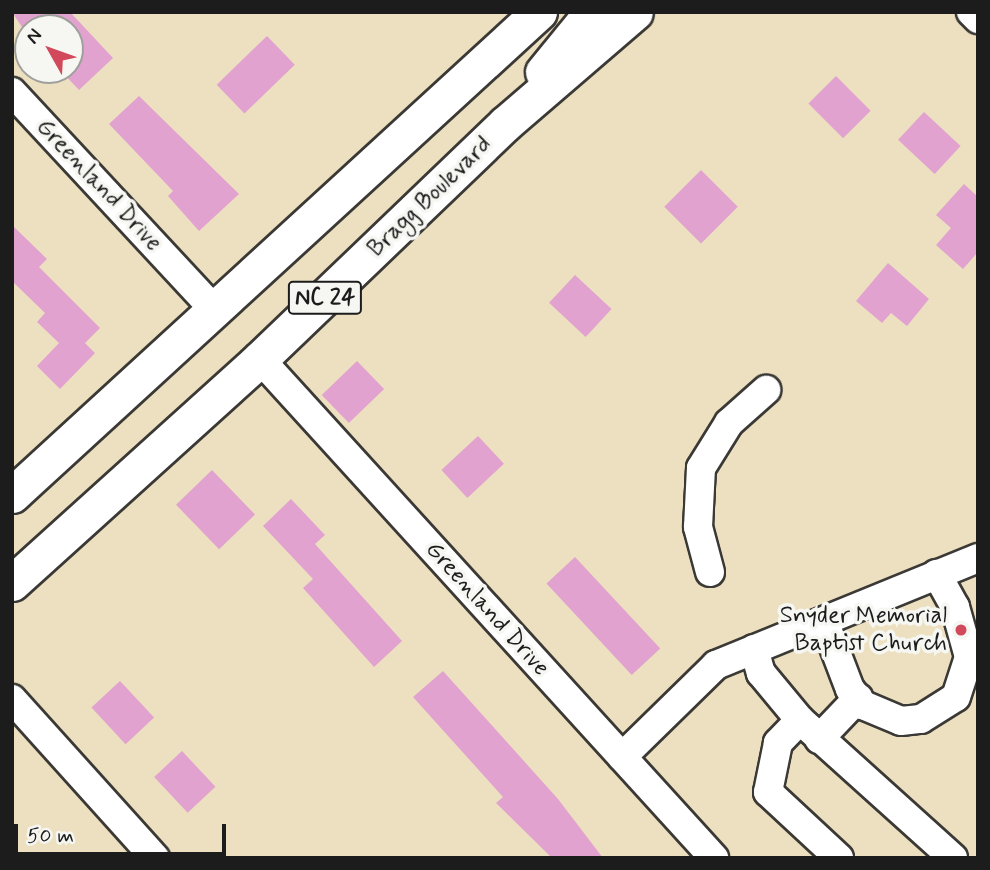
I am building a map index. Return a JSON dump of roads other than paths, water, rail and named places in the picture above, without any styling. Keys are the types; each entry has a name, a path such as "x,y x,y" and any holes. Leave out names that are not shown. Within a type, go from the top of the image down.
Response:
{"main road":[{"name":"NC 24","path":"12,495 539,12"},
{"path":"506,123 592,12"},
{"name":"Bragg Boulevard","path":"12,583 260,359 506,123 635,12"}],"street":[{"path":"971,12 978,19"},
{"name":"Greenland Drive","path":"12,92 213,308"},
{"name":"Greenland Drive","path":"260,359 714,858"},
{"path":"710,572 698,527 701,468 729,423 765,390"},
{"path":"622,757 716,665 978,558"},
{"path":"824,621 858,698 880,716 901,721 940,711 956,697 969,657 955,607 937,574"},
{"path":"754,649 761,673 810,729 953,858"},
{"path":"839,858 768,792 778,743 810,729 858,698"},
{"path":"12,699 155,858"}],"place":[{"name":"Snyder Memorial Baptist Church","path":"961,630"}]}
